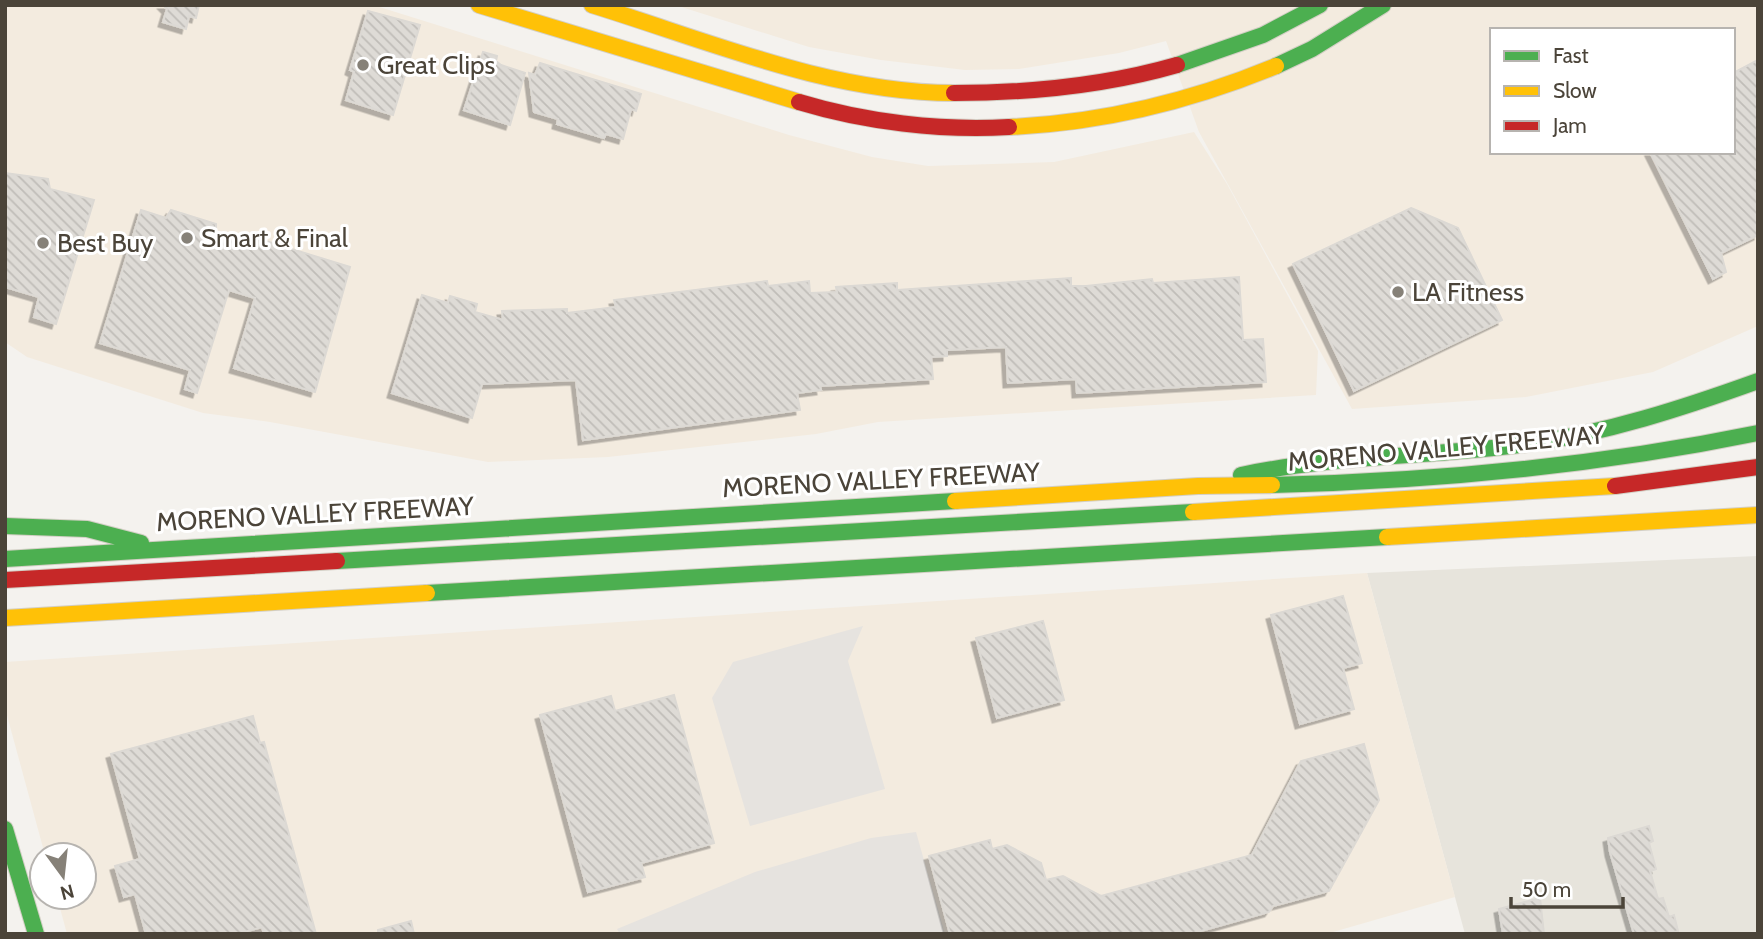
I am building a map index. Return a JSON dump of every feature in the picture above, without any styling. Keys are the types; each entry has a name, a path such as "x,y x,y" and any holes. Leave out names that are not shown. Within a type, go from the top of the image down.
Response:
{"main road":[{"path":"480,5 817,107 866,119 953,130 1028,129 1104,120 1211,92 1289,61 1383,5"},
{"path":"592,5 821,76 980,94 1023,93 1132,78 1199,59 1244,42 1320,5"},
{"path":"1198,486 1287,464 1450,452 1579,434 1706,401 1758,382"},
{"name":"MORENO VALLEY FREEWAY","path":"5,559 1198,486 1290,486 1540,468 1652,453 1758,433"},
{"path":"5,580 1580,490 1657,483 1758,467"},
{"path":"1672,520 1758,505"},
{"path":"5,618 1758,515"},
{"path":"5,527 87,529 161,548"},
{"path":"6,838 36,934"}],"shaded area":[{"path":"5,5 373,5 789,135 872,157 928,166 1054,162 1194,132 1227,184 1318,351 1316,395 878,422 816,434 608,457 488,462 270,422 203,413 27,357 5,342"},
{"path":"675,5 1758,5 1758,326 1653,372 1526,397 1352,409 1199,132 1166,41 1119,53 1019,69 965,70 881,60 809,47"},
{"path":"1758,556 1758,934 1465,934 1367,573"},
{"path":"1367,573 1455,897 1326,934 67,934 61,911 98,911 98,841 41,841 5,708 5,662"},
{"path":"863,626 848,661 885,789 750,826 712,698 733,662"},
{"path":"916,832 945,934 620,934 617,929 755,872 871,838"}],"building":[{"path":"163,5 199,5 196,18 189,16 186,29 163,22 167,9"},
{"path":"368,11 420,25 393,115 346,100 354,72 350,70"},
{"path":"483,52 497,56 496,61 501,65 525,73 510,125 464,110"},
{"path":"1758,60 1758,235 1721,253 1726,272 1713,279 1651,154 1735,154 1735,72"},
{"path":"540,63 641,94 636,111 631,109 623,139 606,134 604,138 557,124 558,119 534,112 529,73 535,75"},
{"name":"Best Buy","path":"5,173 48,179 50,189 94,200 56,324 34,317 39,297 5,287"},
{"name":"LA Fitness","path":"1411,208 1458,228 1502,320 1354,391 1293,264"},
{"path":"141,210 166,218 171,210 216,224 216,233 241,241 243,234 350,267 315,392 234,368 255,298 229,290 197,393 185,389 190,370 100,343"},
{"path":"1239,277 1243,340 1263,339 1266,382 1077,393 1076,379 1008,383 1006,347 947,350 947,356 931,357 933,379 820,386 821,390 797,393 800,410 583,440 576,380 482,384 472,418 392,393 422,295 448,303 450,296 477,304 475,312 503,320 502,311 567,309 567,313 616,307 614,300 767,281 768,286 809,281 810,293 837,292 836,287 897,283 897,290 1071,278 1071,286 1086,286 1152,279 1153,283"},
{"path":"1343,596 1362,663 1343,668 1354,709 1300,724 1271,615"},
{"path":"1043,621 1064,700 997,718 976,638"},
{"path":"674,695 714,843 641,863 645,877 588,892 540,715 611,696 615,711"},
{"path":"253,716 260,743 264,742 316,934 264,934 262,927 237,934 146,934 135,894 124,897 115,866 140,859 111,754"},
{"path":"1364,744 1379,800 1329,891 1273,906 1269,912 1190,934 950,934 929,856 990,840 992,849 1007,845 1041,863 1046,880 1063,876 1101,896 1252,855 1301,761"},
{"path":"1649,826 1653,841 1649,843 1656,869 1650,871 1658,899 1663,898 1669,917 1674,915 1678,931 1669,934 1634,934 1610,852 1608,838"},
{"path":"1540,898 1544,934 1503,934 1499,909"},
{"path":"411,921 414,934 378,934 378,930"}],"traffic: fast":[{"path":"1177,65 1263,35 1320,5"},
{"path":"1276,66 1312,49 1383,5"},
{"path":"1241,475 1312,464 1491,448 1557,439 1644,419 1758,381"},
{"path":"1272,485 1394,480 1516,470 1698,445 1758,433"},
{"path":"5,559 955,501"},
{"path":"337,561 1193,512"},
{"path":"5,526 87,529 141,543"},
{"path":"427,593 1387,537"},
{"path":"5,829 36,934"}],"traffic: slow":[{"path":"479,5 799,102"},
{"path":"592,5 725,49 816,75 908,91 954,93"},
{"path":"1009,127 1078,121 1145,109 1211,90 1276,66"},
{"path":"955,501 1198,486 1272,485"},
{"path":"1193,512 1615,486"},
{"path":"1387,537 1758,515"},
{"path":"5,618 427,593"}],"traffic: jam":[{"path":"954,93 1067,87 1177,65"},
{"path":"799,102 850,115 903,124 956,128 1009,127"},
{"path":"1615,486 1758,467"},
{"path":"5,580 337,561"}],"place":[{"name":"Great Clips","path":"363,65"},
{"name":"Smart & Final","path":"187,238"},
{"name":"Best Buy","path":"43,243"},
{"name":"LA Fitness","path":"1398,292"}]}
